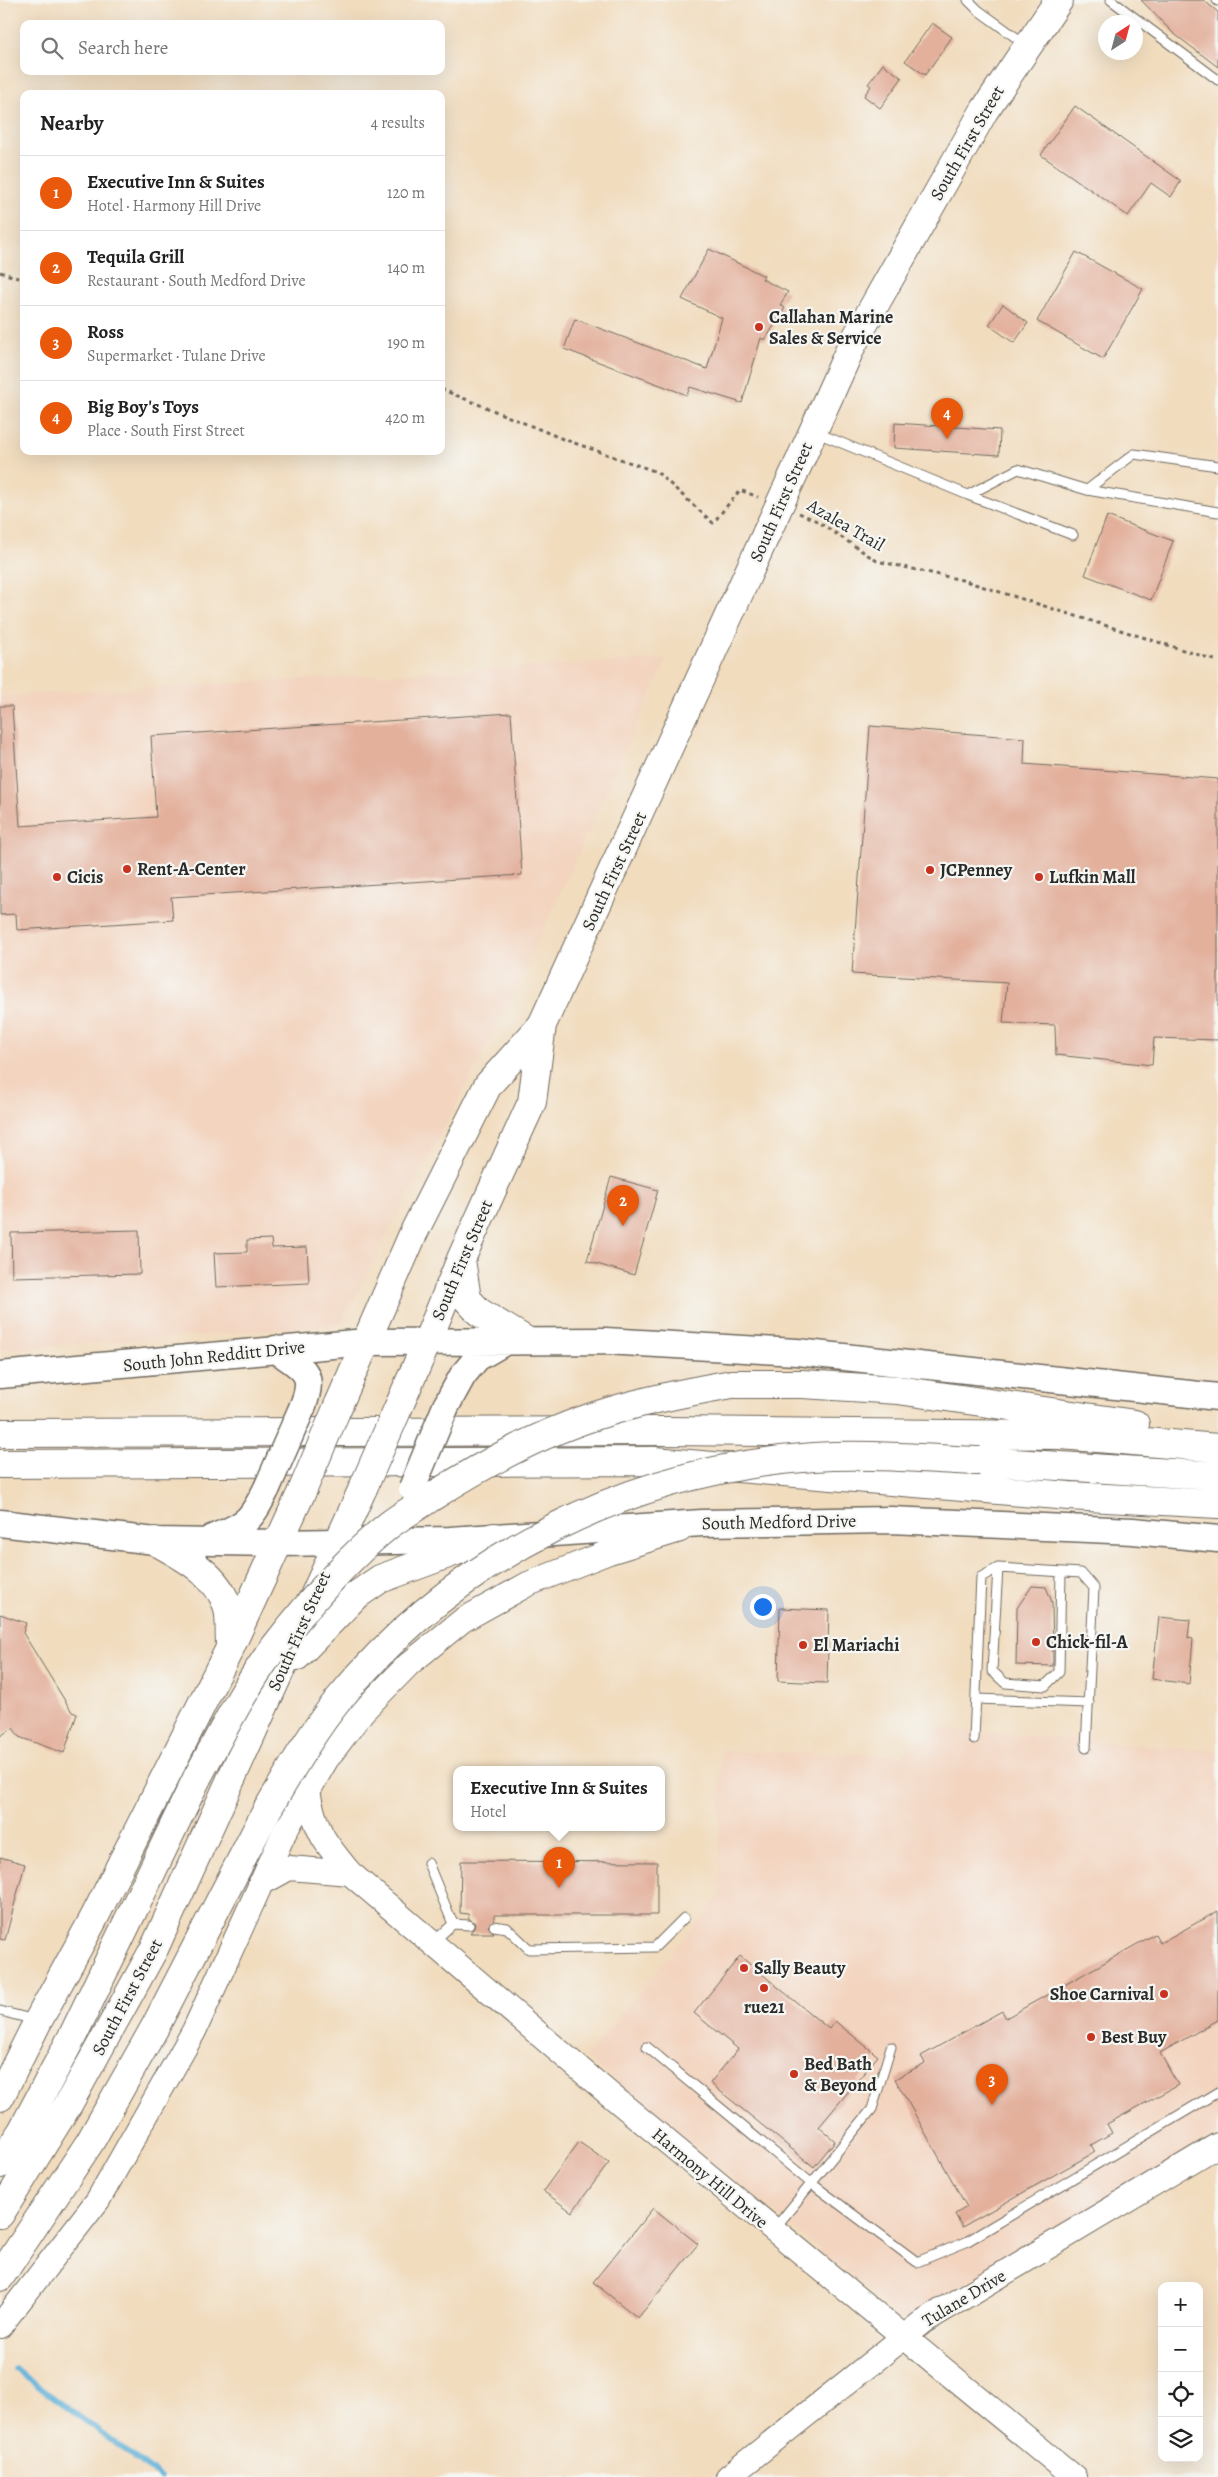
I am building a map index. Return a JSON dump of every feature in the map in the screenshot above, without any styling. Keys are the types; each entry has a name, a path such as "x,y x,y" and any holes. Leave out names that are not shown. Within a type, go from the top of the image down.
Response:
{"main road":[{"name":"South First Street","path":"2,2093 38,2021 94,1918 230,1648 304,1489 413,1234 488,1085 542,1024 852,345 984,111 1059,0"},
{"name":"South First Street","path":"0,2214 69,2104 154,1949 340,1542 461,1259 532,1102 542,1024"},
{"path":"461,1259 467,1299 479,1312 516,1340"},
{"path":"417,1540 409,1517 407,1504 446,1406 463,1375 477,1358 516,1340"},
{"path":"427,1342 605,1340 797,1352 1218,1397"},
{"name":"South John Redditt Drive","path":"0,1374 80,1369 275,1349 366,1342 427,1342"},
{"path":"207,1540 242,1526 254,1514 308,1393 310,1382 303,1369 275,1349"},
{"path":"0,2164 22,2131 73,2035 198,1776 272,1651 322,1589 389,1525 502,1454 596,1415 672,1394 732,1384 802,1384 898,1390 1131,1423 1218,1440"},
{"path":"0,1433 665,1431 1041,1434 1218,1448"},
{"path":"0,2277 90,2142 154,2027 267,1810 304,1750 338,1701 372,1661 412,1622 459,1584 501,1557 579,1515 652,1487 738,1465 816,1457 980,1461 1218,1476"},
{"path":"0,1464 654,1461 1069,1496 1218,1504"},
{"name":"South Medford Drive","path":"340,1542 494,1537 702,1523 902,1520 1133,1531 1218,1539"},
{"path":"0,1523 155,1541 340,1542"},
{"path":"277,1680 310,1640 337,1613 354,1597 380,1579 494,1537"},
{"path":"155,1541 191,1561 219,1589 228,1606 230,1648"}],"street":[{"path":"0,2326 98,2200 194,2031 284,1833 326,1760 363,1711 409,1664 463,1620 528,1584 609,1552 702,1523"},
{"name":"Harmony Hill Drive","path":"308,1791 313,1818 320,1833 350,1873 608,2093 1074,2477"},
{"path":"260,1884 289,1868 350,1873"},
{"name":"Tulane Drive","path":"728,2477 924,2321 1218,2145"}],"lane":[{"path":"968,0 1027,46"},
{"path":"1111,0 1218,80"},
{"path":"812,431 1072,535"},
{"path":"1087,490 1134,454 1218,466"},
{"path":"968,495 1018,469 1087,490 1218,512"},
{"path":"998,1568 992,1671 1005,1683 1045,1686 1059,1672 1061,1572"},
{"path":"974,1738 981,1577 998,1568 1081,1573 1094,1588 1086,1748"},
{"path":"976,1699 1088,1704"},
{"path":"428,1864 453,1924"},
{"path":"494,1926 507,1928 529,1949 655,1947 684,1918"},
{"path":"433,1942 453,1924 469,1925"},
{"path":"0,2011 38,2021"},
{"path":"647,2046 811,2183 917,2262 966,2242 1218,2092"},
{"path":"773,2230 872,2109 891,2046"}],"path":[{"path":"0,272 20,279"},
{"path":"445,391 564,439 657,472 712,523 740,490 766,500"},
{"name":"Azalea Trail","path":"792,510 817,521 877,561 962,580 1218,661"}],"shaded area":[{"path":"667,659 513,996 340,1325 0,1350 0,696"},
{"path":"936,1728 1218,1751 1218,2134 905,2320 585,2057 718,1898 721,1751 902,1755"}],"building":[{"path":"1141,0 1203,0 1218,12 1218,67 1173,33"},
{"path":"932,23 952,37 925,75 905,61"},
{"path":"883,64 902,78 880,108 864,96 871,86 868,84"},
{"path":"1075,106 1181,181 1171,197 1151,183 1128,216 1041,155"},
{"name":"Callahan Marine Sales & Service","path":"709,249 764,276 762,279 788,292 780,305 785,308 765,340 761,338 742,403 690,387 687,395 564,349 575,319 707,369 722,318 682,299"},
{"path":"1076,252 1143,289 1103,359 1037,321"},
{"path":"1003,304 1028,323 1014,343 989,325"},
{"path":"895,423 1000,430 999,455 894,448"},
{"path":"1107,516 1173,541 1151,600 1085,575"},
{"path":"0,706 12,706 20,826 156,817 151,736 511,713 522,875 171,897 173,920 17,930 16,914 0,915"},
{"name":"Lufkin Mall","path":"870,726 1025,738 1024,764 1218,779 1218,1040 1154,1038 1152,1065 1056,1055 1055,1025 1003,1023 1007,983 852,974"},
{"path":"611,1177 658,1190 634,1275 587,1261"},
{"path":"139,1230 140,1274 12,1277 11,1233"},
{"path":"271,1239 272,1248 307,1247 309,1283 216,1287 214,1253 247,1252 247,1240"},
{"name":"Chick-fil-A","path":"1032,1586 1046,1587 1052,1602 1053,1666 1016,1665 1017,1608"},
{"name":"El Mariachi","path":"780,1608 829,1610 827,1683 778,1681"},
{"path":"0,1614 26,1623 23,1633 72,1712 77,1714 64,1753 19,1737 13,1728 0,1736"},
{"path":"1159,1617 1190,1620 1188,1638 1193,1639 1189,1684 1152,1679"},
{"path":"0,1857 25,1864 5,1940 0,1939"},
{"path":"461,1861 657,1862 657,1915 494,1915 494,1920 488,1926 494,1933 470,1933 475,1923 469,1919 468,1914 460,1913"},
{"path":"1218,1911 1218,2020 1160,2053 1178,2085 1107,2124 1112,2133 1091,2145 1095,2152 962,2227 955,2214 967,2207 895,2079 925,2063 921,2056 1002,2011 1006,2018 1155,1934 1160,1943"},
{"path":"740,1956 829,2029 835,2021 878,2056 819,2127 835,2141 814,2167 710,2083 738,2049 694,2013"},
{"path":"579,2142 609,2163 572,2212 543,2191"},
{"path":"653,2208 698,2244 638,2318 593,2282"}],"waterway":[{"path":"15,2369 161,2477"}],"place":[{"name":"Callahan Marine Sales & Service","path":"759,327"},
{"name":"Big Boy's Toys","path":"947,439"},
{"name":"Rent-A-Center","path":"127,869"},
{"name":"JCPenney","path":"930,870"},
{"name":"Cicis","path":"57,877"},
{"name":"Lufkin Mall","path":"1039,877"},
{"name":"Tequila Grill","path":"623,1226"},
{"name":"Chick-fil-A","path":"1036,1642"},
{"name":"El Mariachi","path":"803,1645"},
{"name":"Executive Inn & Suites","path":"559,1888"},
{"name":"Sally Beauty","path":"744,1968"},
{"name":"rue21","path":"764,1988"},
{"name":"Shoe Carnival","path":"1164,1994"},
{"name":"Best Buy","path":"1091,2037"},
{"name":"Bed Bath & Beyond","path":"794,2074"},
{"name":"Ross","path":"992,2105"}]}
